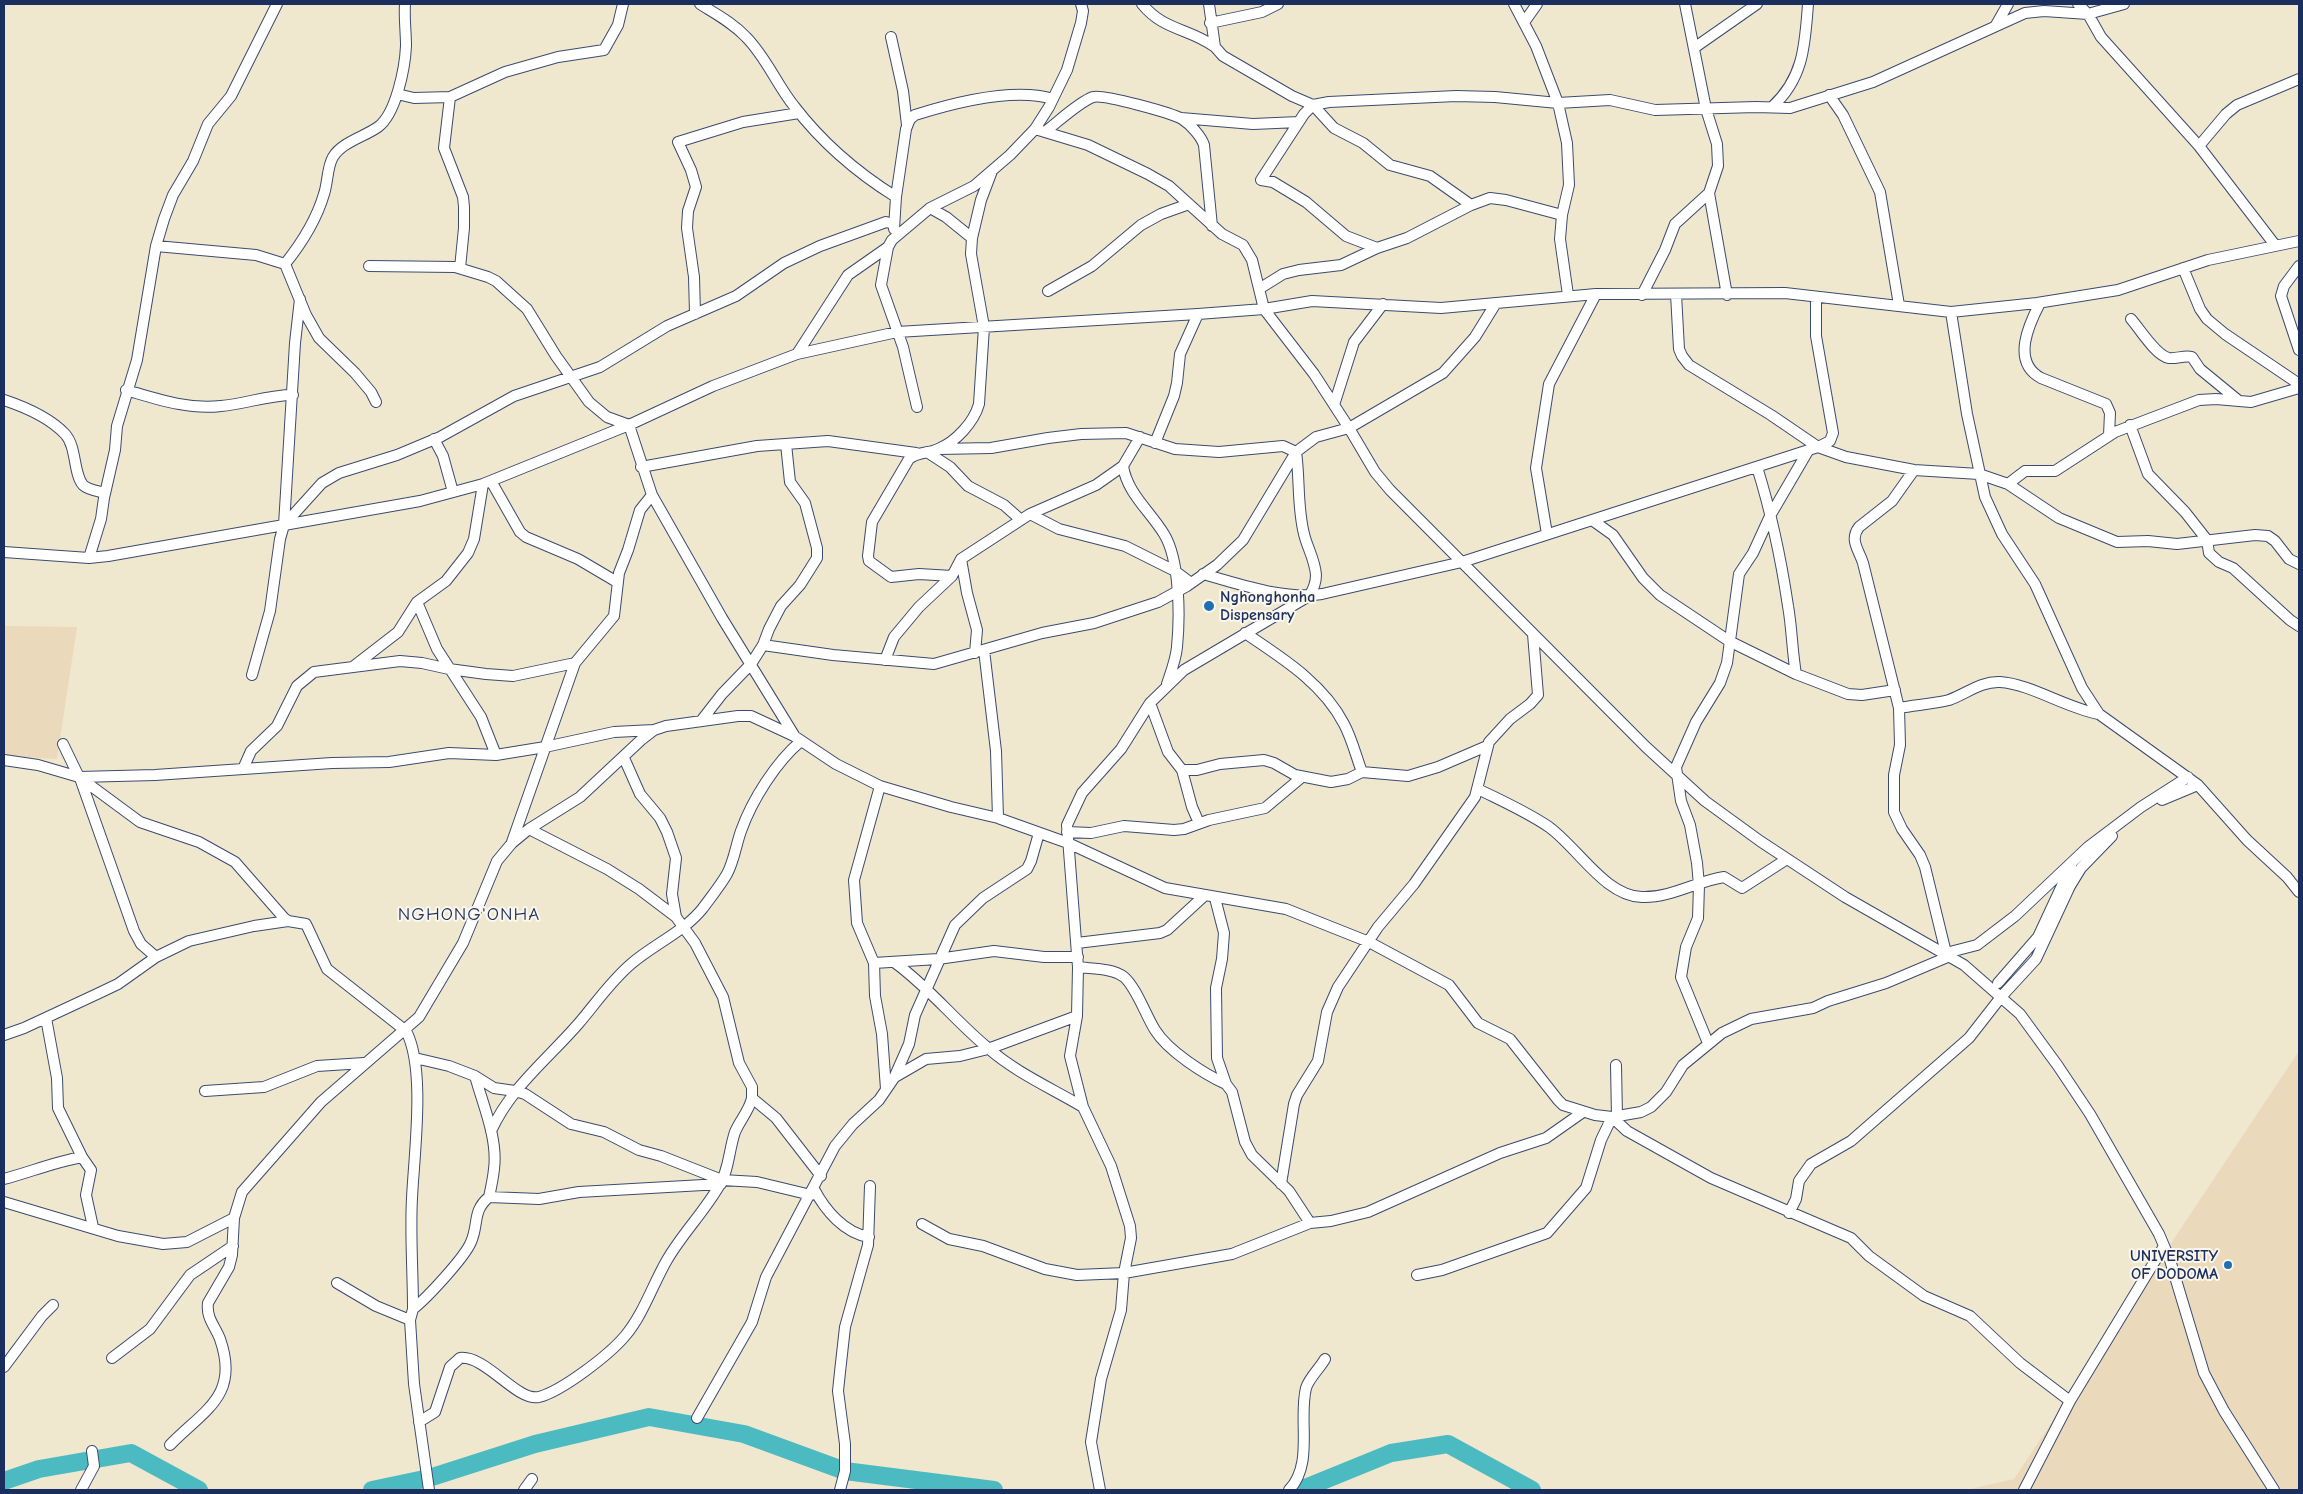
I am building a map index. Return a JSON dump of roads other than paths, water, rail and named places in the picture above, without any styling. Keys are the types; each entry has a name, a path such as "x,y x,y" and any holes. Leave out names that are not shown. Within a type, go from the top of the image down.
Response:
{"street":[{"path":"90,558 97,536 115,450 117,426 126,390 137,360 156,246 173,194 193,160 208,124 231,96 278,4"},
{"path":"285,264 315,215 324,195 332,159 344,147 384,122 397,94 405,57 405,4"},
{"path":"397,94 414,98 450,97 505,72 558,57 604,50 618,25 623,4"},
{"path":"700,4 734,25 748,38 799,113 840,158 896,197"},
{"path":"797,354 848,275 890,243 930,208 964,193 992,171 1035,128 1053,99 1067,70 1081,24 1082,8 1093,4"},
{"path":"1142,4 1155,18 1165,24 1196,34 1215,47 1224,56 1292,96 1313,105 1334,128 1364,143 1390,165 1430,176 1471,205"},
{"path":"1209,4 1210,23 1215,47"},
{"path":"1210,23 1262,12 1278,4"},
{"path":"1514,4 1525,22 1558,103 1567,143 1569,185 1562,215 1560,239 1568,296"},
{"path":"1525,22 1536,4"},
{"path":"1642,295 1665,250 1675,224 1709,193 1717,173 1717,144 1706,109 1685,4"},
{"path":"1694,48 1757,4"},
{"path":"1772,107 1792,86 1804,52 1808,4"},
{"path":"1996,25 2008,4"},
{"path":"2078,4 2088,14 2102,37 2199,146 2275,245"},
{"path":"1377,248 1346,236 1306,202 1273,182 1261,180 1298,122 1313,105 1329,102 1456,96 1495,97 1558,103 1601,100 1656,110 1790,108 1873,82 1957,46 1996,25 2034,12 2088,14 2124,4"},
{"path":"890,38 903,91 907,127"},
{"path":"2199,146 2226,114 2237,105 2297,82"},
{"path":"917,407 910,372 881,286 894,224 896,197 907,127 910,119 915,115 978,99 1034,96 1053,99"},
{"path":"1046,130 1089,99 1099,96 1114,98 1181,118 1252,124 1298,122"},
{"path":"1830,96 1843,115 1880,192 1899,305"},
{"path":"450,97 444,148 464,207 460,268"},
{"path":"695,314 692,261 686,228 688,211 696,187 692,170 678,142 742,122 799,113"},
{"path":"1181,118 1204,145 1212,226"},
{"path":"1035,128 1088,145 1148,174 1168,186 1229,240 1243,245 1248,250 1264,308 1314,374 1378,477 1678,777 1731,821 1787,859 1845,897 1964,965 2020,1014 2074,1090 2159,1234 2204,1373 2224,1411 2274,1490"},
{"path":"939,449 970,424 979,404 984,327 971,254 972,238 981,200 992,171"},
{"path":"1709,193 1727,295"},
{"path":"1259,289 1283,274 1341,265 1377,248 1407,238 1471,205 1490,198 1506,200 1562,215"},
{"path":"1048,291 1087,270 1141,225 1160,214 1189,204"},
{"path":"930,208 946,217 972,238"},
{"path":"284,525 322,483 339,473 397,455 486,413 514,396 608,363 655,332 736,296 776,267 800,255 886,222 894,224"},
{"path":"4,552 90,558 420,501 487,482 628,425 713,386 797,354 897,332 1198,314 1264,308 1312,301 1441,308 1596,294 1727,295 1785,293 1951,312 2040,302 2118,290 2183,268 2275,245 2299,241"},
{"path":"156,246 256,255 285,264 319,338 355,374 371,392 376,402"},
{"path":"369,266 435,265 460,268 488,277 521,302 533,316 556,356 596,409 607,417 628,425"},
{"path":"2299,266 2284,286 2281,296 2299,350"},
{"path":"2183,268 2200,309 2207,319 2224,334 2299,386"},
{"path":"1547,534 1536,468 1549,384 1596,294"},
{"path":"1676,294 1680,349 1682,356 1689,365 1771,415 1813,449 1914,470 1979,474 2008,484 2060,518 2117,542 2148,541 2177,544 2255,535 2268,536 2275,541 2289,560 2299,564"},
{"path":"1100,1490 1091,1442 1102,1379 1120,1310 1124,1273 1131,1238 1130,1226 1111,1166 1083,1107 1070,1056 1077,1016 1078,962 1067,838 1069,819 1082,793 1121,750 1150,703 1167,684 1184,670 1309,596 1462,562 1813,449 1830,441 1833,433 1816,336 1816,298"},
{"path":"252,675 270,611 280,539 284,525 295,343 300,299"},
{"path":"2040,302 2027,330 2025,346 2028,366 2040,378 2106,404 2110,413 2109,434"},
{"path":"764,645 934,664 1042,633 1118,617 1158,602 1191,583 1226,558 1243,540 1296,452 1316,437 1349,428 1411,393 1448,368 1475,337 1496,303"},
{"path":"1334,405 1354,342 1383,304"},
{"path":"1951,312 1979,474 1987,504 2002,534 2035,584 2078,680 2099,714 2198,785 2247,840 2287,877 2299,892"},
{"path":"1155,443 1174,396 1180,354 1198,314"},
{"path":"2131,319 2143,331 2154,349 2167,358 2192,357 2200,369 2240,401"},
{"path":"2008,484 2025,471 2050,472 2059,469 2109,434 2199,400 2258,401 2299,386"},
{"path":"126,390 174,404 219,407 293,395"},
{"path":"4,400 49,421 65,434 71,444 82,484 90,489 105,493"},
{"path":"628,425 652,495 698,578 798,738"},
{"path":"2130,425 2148,474 2185,512 2207,540 2211,554 2219,562 2233,568 2299,626"},
{"path":"641,466 756,446 836,442 916,453 939,449 997,448 1081,434 1126,433 1175,449 1219,452 1283,446 1296,452"},
{"path":"885,660 894,637 919,607 952,576 961,559 1030,514 1096,485 1123,466 1140,437"},
{"path":"434,439 443,456 453,492"},
{"path":"701,721 722,694 751,664 764,645 769,629 781,606 800,585 817,554 805,503 790,482 786,444"},
{"path":"1708,1043 1683,984 1680,971 1686,947 1697,923 1699,885 1690,824 1681,801 1677,763 1696,722 1720,683 1727,663 1738,579 1757,545 1770,516 1813,449"},
{"path":"927,452 950,468 968,486 1004,505 1021,520"},
{"path":"1296,452 1299,473 1298,500 1304,534 1316,576 1313,590 1309,596"},
{"path":"916,453 906,463 872,522 868,556 870,561 891,576 919,574 952,576"},
{"path":"1123,466 1128,485 1167,540 1175,572 1178,591 1177,647 1167,684"},
{"path":"1756,467 1770,516 1788,602 1792,654 1796,674"},
{"path":"1914,470 1897,495 1859,526 1854,537 1863,563 1899,708 1900,745 1894,774 1894,812 1902,830 1920,855 1925,866 1948,955"},
{"path":"487,482 520,532 526,537 578,559 616,582"},
{"path":"354,666 398,632 417,602 446,581 468,553 474,539 487,482"},
{"path":"512,843 574,663 614,616 616,582 640,510 652,495"},
{"path":"1030,514 1059,529 1125,546 1175,572 1191,583"},
{"path":"1592,520 1613,535 1643,578 1660,595 1729,641 1796,674 1855,695 1895,690"},
{"path":"961,559 967,593 977,630 996,752 998,818"},
{"path":"1202,574 1265,590 1309,596"},
{"path":"417,602 437,649 479,714 496,755"},
{"path":"1245,633 1306,676 1320,690 1344,723 1362,772"},
{"path":"1281,1184 1294,1104 1297,1095 1318,1061 1326,1012 1338,987 1378,927 1414,884 1478,789 1487,746 1498,731 1538,695 1534,634"},
{"path":"243,769 251,751 277,726 301,681 314,672 400,661 422,662 449,669 513,676 574,663"},
{"path":"1899,708 1947,700 1977,687 1998,682 2021,687 2078,710 2099,714"},
{"path":"1150,703 1168,752 1182,770 1192,807 1200,823"},
{"path":"79,777 155,775 389,762 449,753 496,755 545,747 614,732 654,730 666,726 751,716 798,738 836,764 880,786 951,807 998,818 1040,834 1067,838 1165,888 1209,897 1286,908 1368,942 1449,985 1478,1023 1510,1039 1558,1100 1583,1112 1614,1117 1635,1114 1651,1107 1666,1092 1683,1065 1708,1043 1722,1033 1751,1019 1813,1008 1828,1001 1886,983 1948,955 1977,945 2015,916 2074,860 2141,807 2188,777"},
{"path":"170,1445 212,1407 225,1381 222,1344 208,1316 207,1309 208,1303 229,1267 233,1246 234,1218 242,1192 321,1102 364,1063 406,1031 419,1017 458,953 490,874 512,843 529,829 580,797 654,730"},
{"path":"491,1130 500,1110 580,1022 596,1000 630,965 696,916 722,883 729,869 742,829 756,800 783,757 798,738"},
{"path":"63,744 79,777 134,931 141,944 156,957"},
{"path":"1182,770 1197,770 1220,764 1264,760 1302,777 1337,781 1348,779 1362,772 1394,776 1418,774 1487,746"},
{"path":"624,758 640,794 663,823 674,854 676,864 672,894 676,917"},
{"path":"4,760 38,764 79,777 140,822 199,842 235,862 288,921"},
{"path":"1067,838 1124,826 1184,829 1200,823 1265,808 1302,777"},
{"path":"1789,1213 1796,1199 1800,1181 1811,1164 1851,1142 1969,1038 2001,997 2036,959 2070,886 2090,858 2119,830 2156,804 2169,796 2198,785"},
{"path":"880,786 854,880 857,923 874,962 874,996 882,1034 886,1089"},
{"path":"1478,789 1528,813 1547,826 1559,835 1604,880 1628,895 1653,897 1724,877 1739,888 1746,888 1787,859"},
{"path":"419,1422 435,1412 450,1367 460,1358 465,1357 482,1365 528,1397 538,1397 573,1379 613,1349 626,1335 668,1258 721,1182 735,1133 749,1108 752,1098 752,1087 739,1063 723,997 695,943 676,917 607,868 529,829"},
{"path":"697,1418 752,1322 766,1276 840,1140 853,1124 879,1100 894,1078 909,1044 915,1015 926,987 956,925 966,912 1027,868 1040,834"},
{"path":"1998,983 2038,937 2074,860"},
{"path":"1077,943 1136,938 1160,933 1209,897"},
{"path":"1209,897 1224,933 1222,959 1216,988 1216,1051 1226,1084 1232,1092 1245,1142 1252,1155 1289,1191 1310,1223"},
{"path":"4,1035 46,1018 118,984 156,957 197,938 288,921 306,924 328,969 406,1031 412,1044 415,1058 417,1132 412,1199 413,1309 410,1320 419,1422 429,1490"},
{"path":"874,962 938,959 994,951 1078,962 1113,972 1124,977 1159,1037 1175,1051 1215,1079 1226,1084"},
{"path":"894,962 926,987 1002,1060 1083,1107"},
{"path":"894,1078 926,1059 960,1056 1077,1016"},
{"path":"46,1018 57,1078 58,1108 82,1157 91,1170 86,1195 93,1226"},
{"path":"415,1058 449,1066 474,1076 494,1088 525,1094 571,1124 604,1132 639,1150 661,1156 721,1182"},
{"path":"205,1091 264,1087 317,1066 364,1063"},
{"path":"1417,1275 1442,1270 1547,1233 1586,1188 1601,1140 1614,1117 1616,1065"},
{"path":"413,1309 427,1298 471,1244 480,1205 489,1197 494,1169 491,1130 474,1076"},
{"path":"752,1098 776,1118 821,1176"},
{"path":"922,1224 948,1239 983,1246 1045,1269 1077,1275 1124,1273 1238,1252 1310,1223 1348,1217 1378,1208 1500,1153 1546,1138 1583,1112"},
{"path":"1614,1117 1627,1131 1711,1178 1851,1238 1869,1256 1924,1296 1970,1316 2020,1362 2070,1401"},
{"path":"4,1179 58,1162 82,1157"},
{"path":"489,1197 539,1199 579,1192 721,1182 757,1182 812,1192 845,1227 861,1236 869,1237"},
{"path":"840,1490 845,1471 845,1444 838,1391 841,1356 845,1327 865,1258 869,1237 870,1186"},
{"path":"4,1202 93,1226 118,1236 176,1244 198,1238 234,1218"},
{"path":"112,1358 150,1329 190,1275 233,1246"},
{"path":"2024,1490 2070,1401 2164,1246"},
{"path":"337,1283 376,1306 410,1320"},
{"path":"4,1366 42,1316 53,1305"},
{"path":"1289,1490 1294,1485 1301,1469 1306,1390 1326,1359"},
{"path":"81,1490 94,1462 92,1451"},
{"path":"524,1490 532,1479"}],"waterway":[{"path":"372,1490 429,1478 535,1444 649,1417 744,1434 845,1471 994,1490"},
{"path":"1300,1490 1391,1453 1448,1444 1532,1490"},
{"path":"4,1481 39,1469 131,1453 199,1490"}],"place":[{"name":"Nghonghonha Dispensary","path":"1209,606"},
{"name":"UNIVERSITY OF DODOMA","path":"2228,1265"}],"district":[{"name":"NGHONG'ONHA","path":"469,915"}]}
